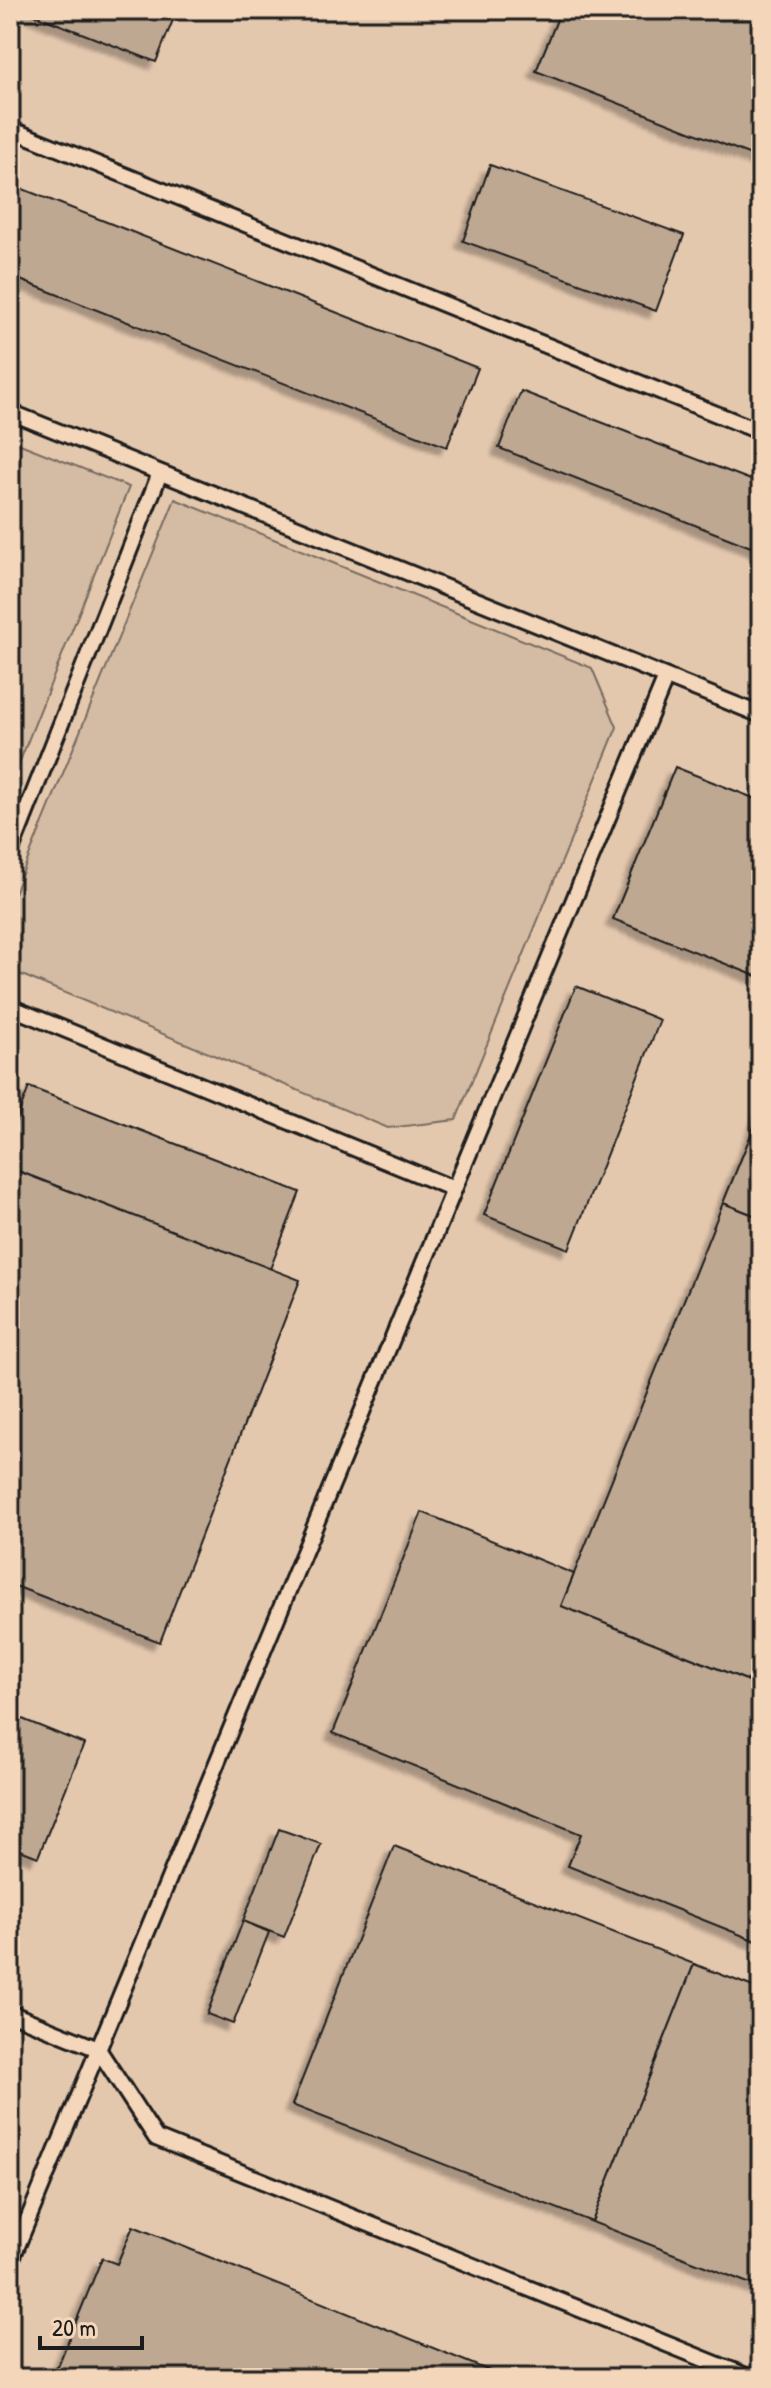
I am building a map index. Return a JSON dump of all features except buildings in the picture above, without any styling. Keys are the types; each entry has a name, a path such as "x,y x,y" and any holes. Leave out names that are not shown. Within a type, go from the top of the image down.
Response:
{"lane":[{"path":"10,129 761,432"},
{"path":"10,412 761,715"},
{"path":"10,853 160,473"},
{"path":"10,2263 666,677"},
{"path":"10,1007 454,1189"},
{"path":"10,2013 98,2049 156,2138 751,2378"}],"shaded area":[{"path":"10,10 761,10 761,2378 10,2378"},
{"path":"10,440 129,487 10,786"},
{"path":"175,499 592,668 617,727 456,1120 388,1128 10,970 10,903"}]}
